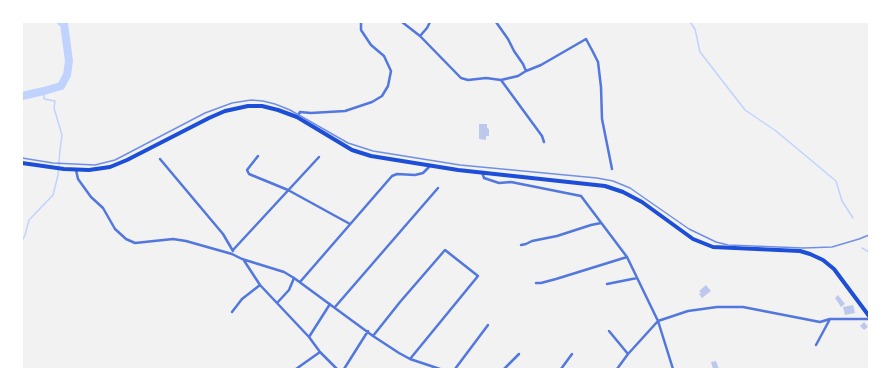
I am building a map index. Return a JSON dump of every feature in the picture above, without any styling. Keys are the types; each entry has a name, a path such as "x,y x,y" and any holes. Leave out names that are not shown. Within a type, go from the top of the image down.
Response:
{"main road":[{"path":"22,163 76,170 110,167 127,160 209,118 234,108 262,106 297,117 352,150 372,156 430,166 605,186 623,192 642,202 693,239 713,247 800,251 810,254 823,260 834,269 869,318"}],"street":[{"path":"297,117 300,112 311,113 345,111 372,102 382,96 388,86 390,71 384,56 371,45 362,30 361,22"},
{"path":"402,22 420,36 461,78 468,80 495,78 501,80 518,76 541,65 586,39 598,62 601,87 602,119 612,169"},
{"path":"420,36 430,22"},
{"path":"496,22 508,39 526,71"},
{"path":"501,80 542,136 544,142"},
{"path":"258,156 247,170 249,174 288,190 350,224"},
{"path":"233,252 319,157"},
{"path":"160,159 223,234 233,252 242,259 260,285 310,337 320,352 338,369"},
{"path":"300,282 392,176 397,174 415,175 423,173 430,166"},
{"path":"76,170 78,179 91,197 103,208 115,229 126,239 136,243 173,239 233,252"},
{"path":"482,172 484,178 499,182 511,182 581,196 627,257 658,321 673,369"},
{"path":"335,307 438,188"},
{"path":"521,245 601,223"},
{"path":"373,336 445,250 478,276 410,359"},
{"path":"536,283 556,279 627,257"},
{"path":"242,259 284,272 335,307 373,336 410,359 440,369"},
{"path":"277,303 289,290 294,278"},
{"path":"607,284 637,278"},
{"path":"232,312 242,299 260,285"},
{"path":"310,337 330,304"},
{"path":"617,369 628,354 658,321 688,311 743,307 820,322 830,319 869,318"},
{"path":"816,345 830,319"},
{"path":"455,369 488,325"},
{"path":"344,369 368,331"},
{"path":"609,331 628,354"},
{"path":"296,369 320,352"},
{"path":"504,369 519,354"},
{"path":"560,369 572,354"}],"building":[{"path":"479,124 487,124 489,136 486,136 486,140 479,139"},
{"path":"706,285 711,291 702,298 699,291"},
{"path":"838,295 845,304 841,307 835,298"},
{"path":"853,305 855,313 845,315 843,307"},
{"path":"864,322 868,327 864,330 860,326"},
{"path":"716,361 719,369 713,369 711,362"}],"waterway":[{"path":"22,96 61,86 67,75 69,61 64,24 61,22"},
{"path":"690,22 695,29 700,52 745,110 776,131 836,181 842,201 853,218"},
{"path":"22,241 29,220 53,195 58,175 62,135 54,108 55,101 44,99 44,91"},
{"path":"862,248 869,252"}],"railway":[{"path":"22,158 53,163 95,165 115,160 205,113 232,103 251,100 263,101 290,110 348,143 373,151 460,165 597,178 613,181 630,188 689,229 716,242 728,245 803,248 832,247 869,235"}]}
